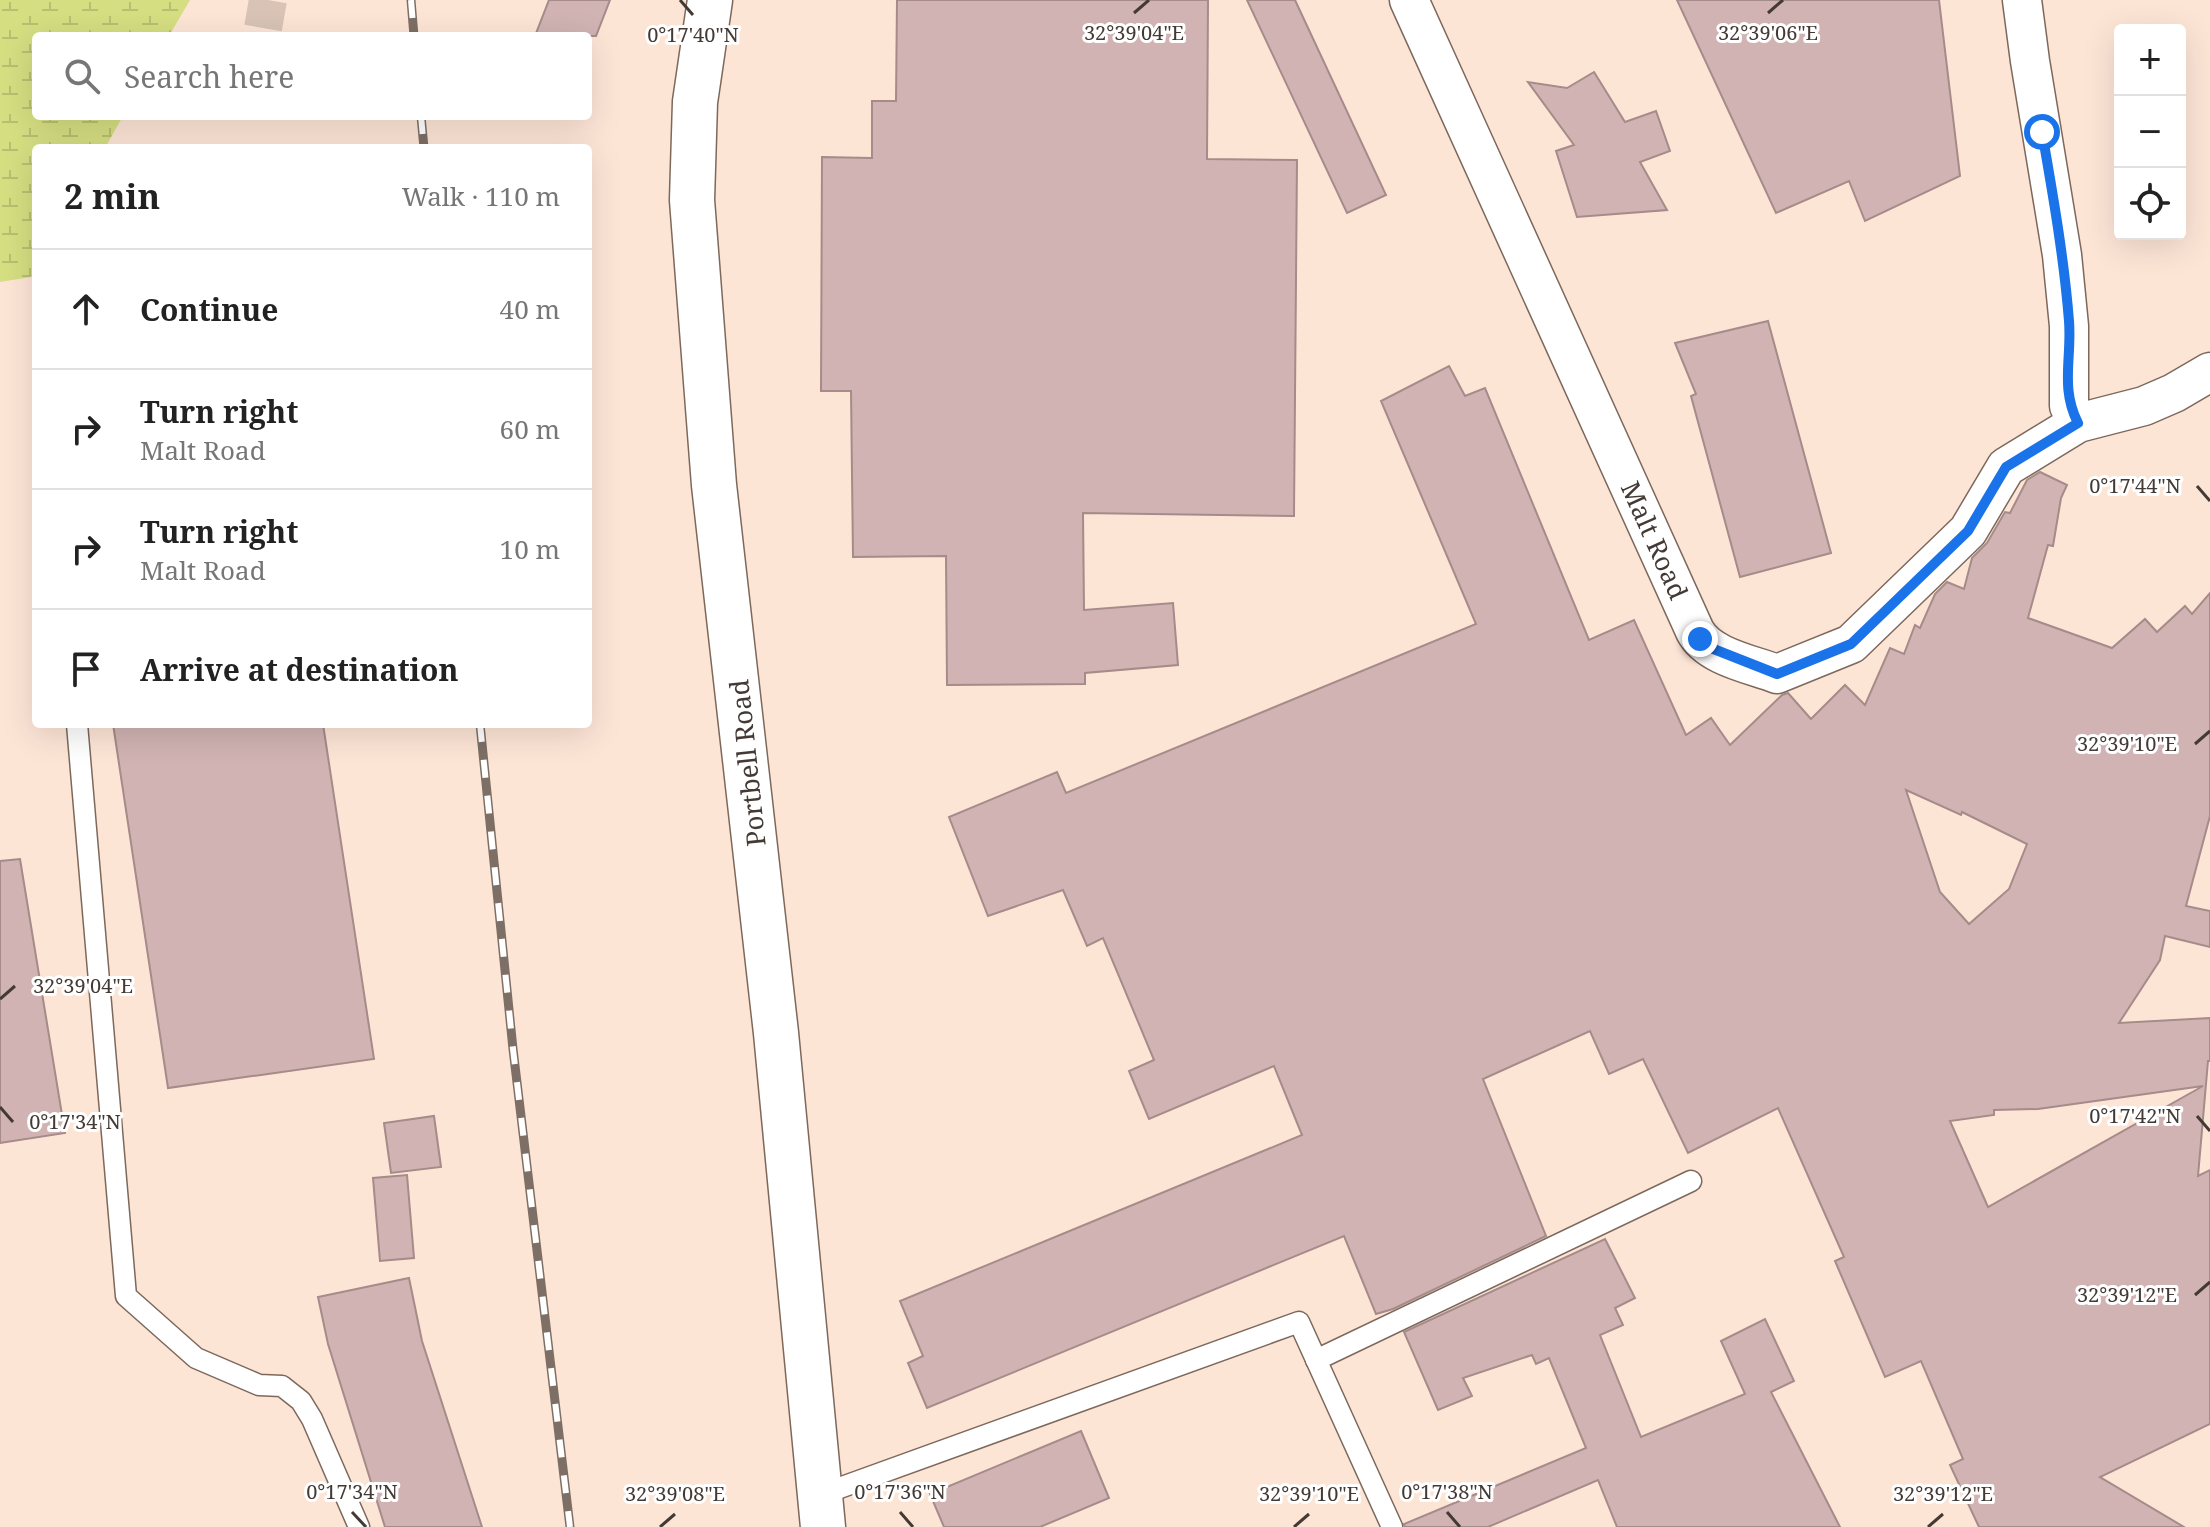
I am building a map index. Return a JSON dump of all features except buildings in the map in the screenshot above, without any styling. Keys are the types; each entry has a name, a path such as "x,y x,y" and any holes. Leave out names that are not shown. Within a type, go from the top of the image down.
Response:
{"main road":[{"name":"Portbell Road","path":"710,0 695,102 692,200 714,485 776,1033 822,1511"}],"street":[{"name":"Malt Road","path":"1409,0 1695,631 1711,648 1777,674 1851,644 1968,531 2006,467 2078,423 2144,406 2210,372"},
{"path":"2022,0 2062,255 2069,326 2069,406 2078,423"}],"lane":[{"path":"77,728 126,1296 196,1358 259,1385 282,1386 301,1401 312,1419 359,1527"},
{"path":"1316,1360 1691,1181"},
{"path":"822,1511 1299,1322 1392,1527"}],"green space":[{"path":"0,0 190,0 171,32 32,32 32,120 121,120 107,144 32,144 32,275 0,282"}],"tunnel":[{"path":"263,28 268,0"}],"railway":[{"path":"411,0 414,32"},
{"path":"421,120 424,144"},
{"path":"480,728 513,1049 570,1527"}],"route":[{"path":"1700,639 1711,648 1777,674 1851,644 1968,531 2006,467 2078,423 2069,406 2069,326 2062,255 2042,132"}]}
